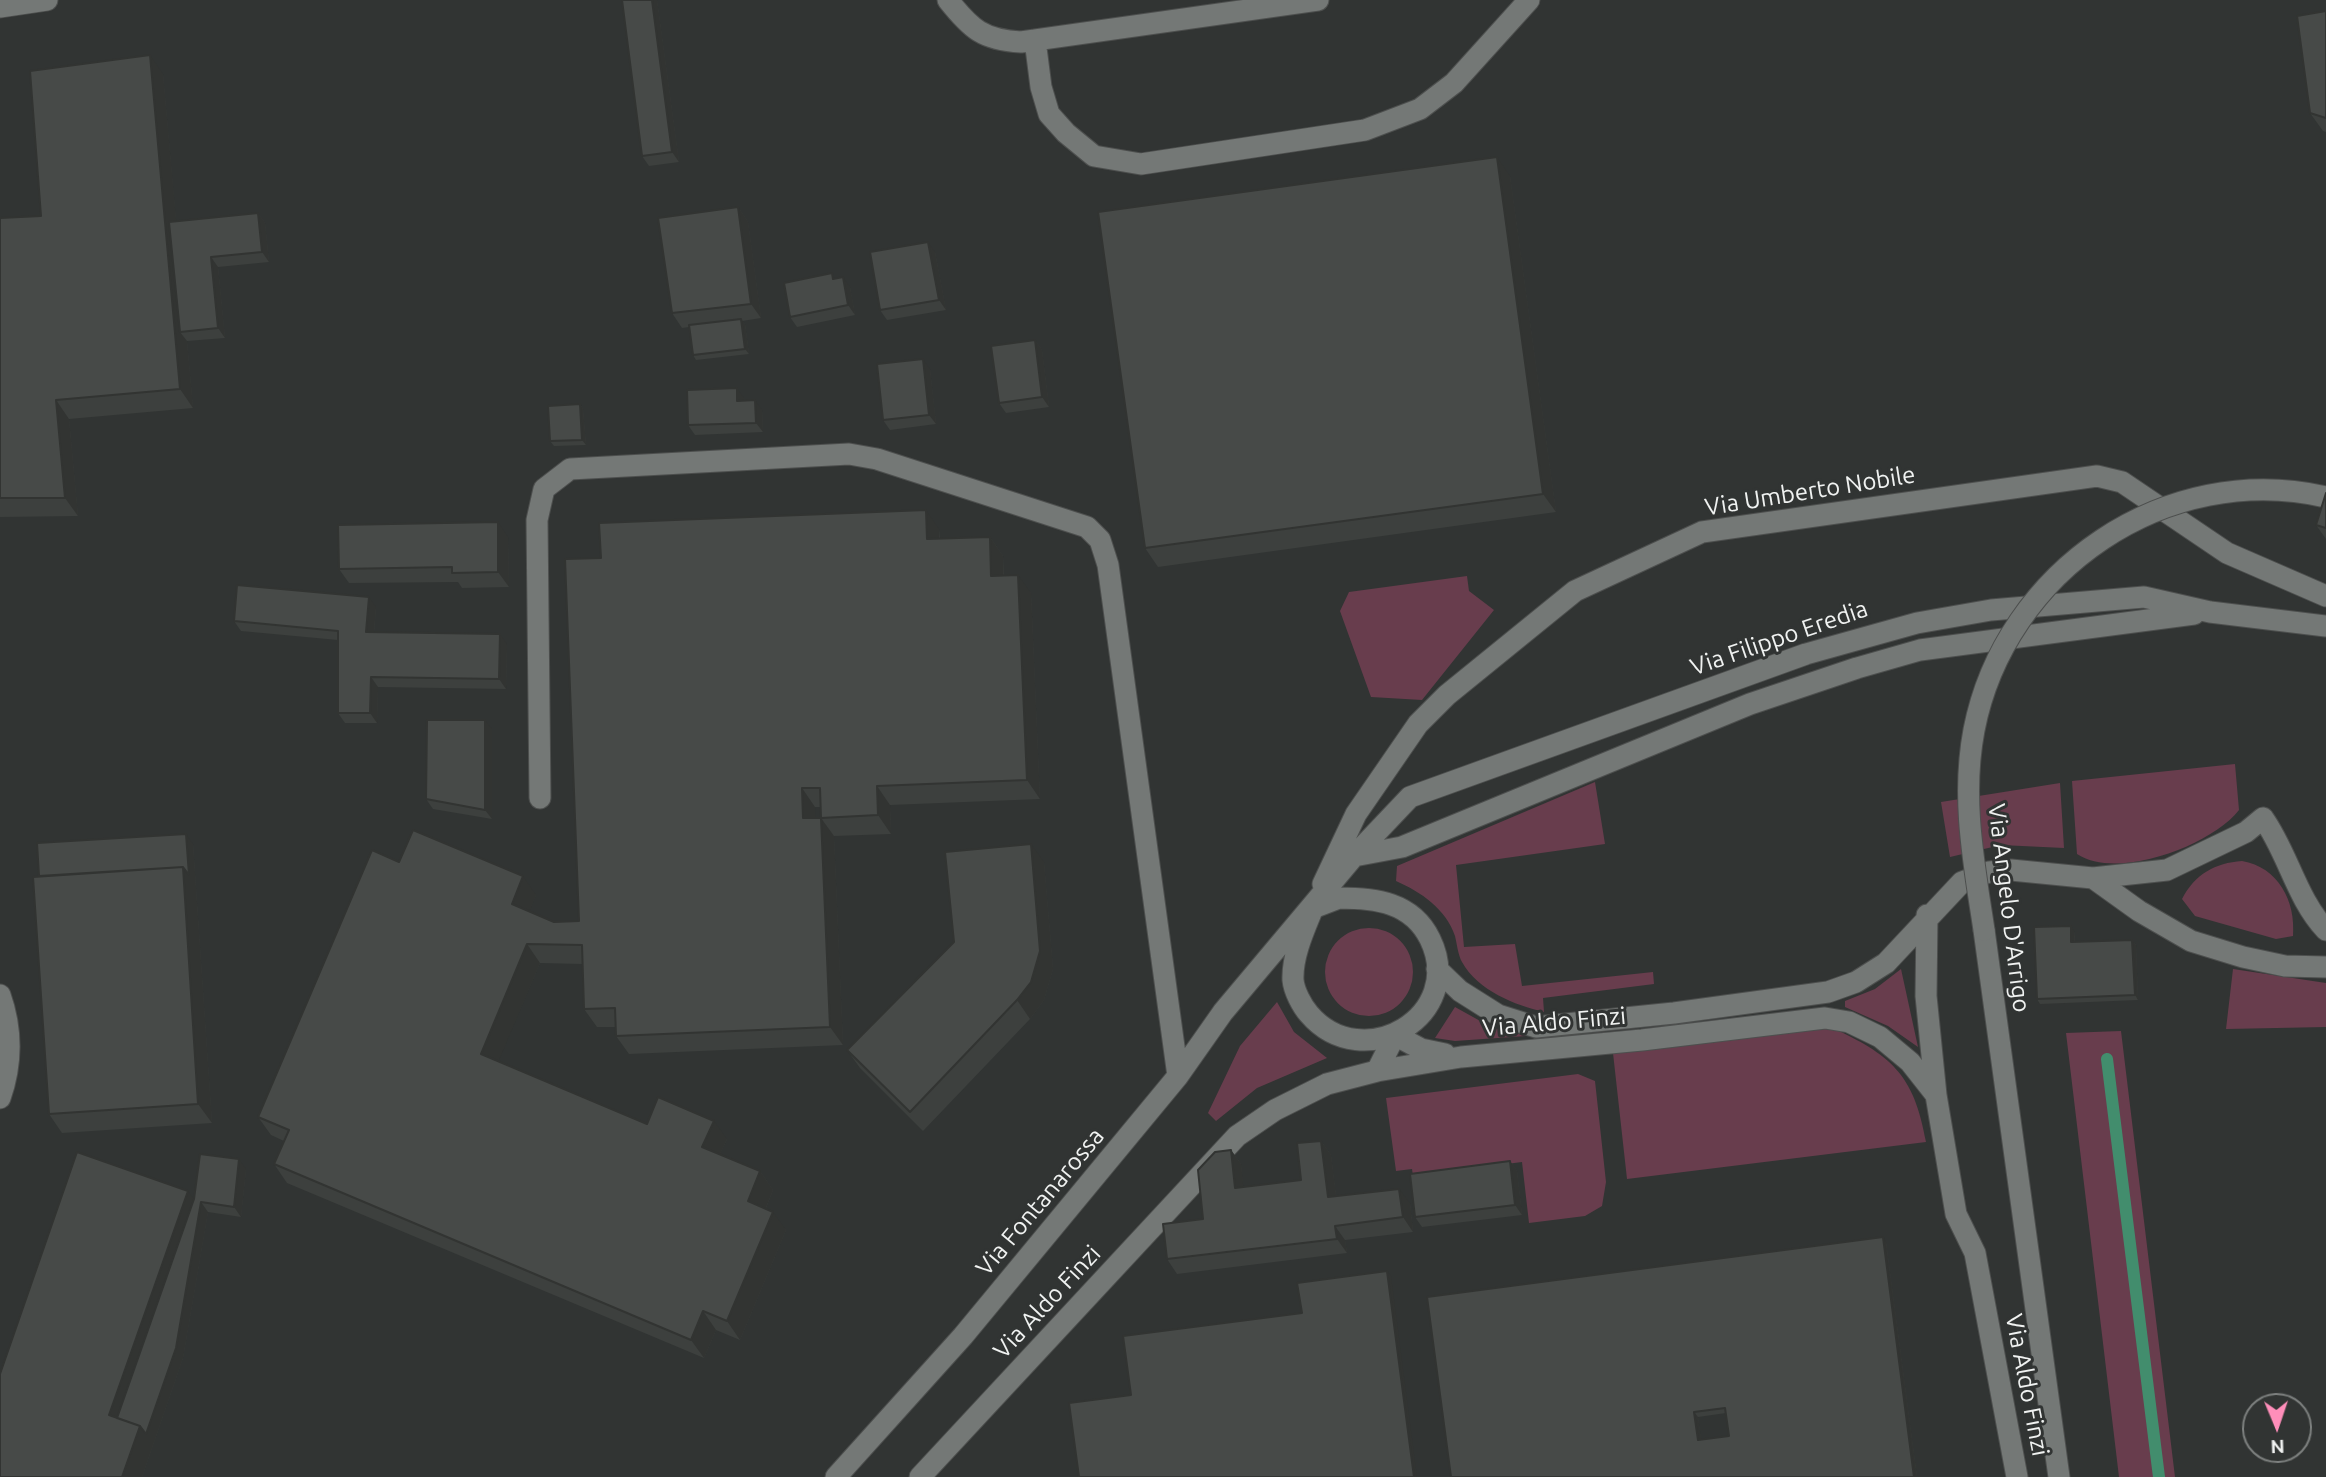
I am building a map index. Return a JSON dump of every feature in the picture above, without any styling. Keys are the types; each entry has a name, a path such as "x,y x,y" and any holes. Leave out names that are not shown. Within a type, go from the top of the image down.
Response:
{"street":[{"path":"0,7 47,0"},
{"path":"948,0 968,25 995,41 1035,40 1318,0"},
{"path":"1035,40 1041,87 1049,114 1094,156 1141,164 1365,130 1420,109 1454,83 1530,0"},
{"path":"540,799 537,520 544,489 570,468 849,454 877,458 1087,527 1100,540 1108,565 1178,1076"},
{"name":"Via Umberto Nobile","path":"1312,908 1356,814 1418,724 1447,695 1575,591 1702,532 2097,476 2122,482 2227,554 2326,596"},
{"name":"Via Angelo D'Arrigo","path":"2059,1477 1969,833 1969,774 1974,730 1985,688 2003,647 2026,610 2055,576 2088,547 2126,523 2166,506 2209,493 2253,488 2298,490 2326,497"},
{"name":"Via Filippo Eredia","path":"1312,908 1354,856 1410,797 1770,667 1890,629 1991,610 2144,597 2210,612 2326,626"},
{"path":"1354,856 1402,847 1750,704 1920,650 2210,612"},
{"name":"Via Aldo Finzi","path":"1437,969 1460,991 1498,1014 1526,1024 1550,1027 1828,992 1856,982 1885,963 1927,915 1962,882 1989,872 2040,872 2093,878 2167,870 2246,832 2263,818 2276,836 2299,891 2326,930"},
{"path":"2093,878 2139,911 2191,941 2285,966 2326,967"},
{"path":"1339,898 1389,902 1411,914 1425,930 1434,949 1437,969 1436,986 1426,1008 1415,1021 1395,1035 1361,1041 1340,1037 1317,1023 1304,1008 1293,981 1300,939 1312,908 1339,898"},
{"name":"Via Fontanarossa","path":"836,1477 963,1336 1178,1076 1223,1012 1312,908"},
{"path":"1927,915 1926,996 1936,1095"},
{"path":"0,995 8,1017 10,1050 0,1098"},
{"name":"Via Aldo Finzi","path":"920,1477 1237,1136 1275,1110 1327,1084 1377,1071 1461,1057 1642,1040 1812,1018 1838,1019 1872,1033 1898,1050 1936,1095 1956,1214 1975,1253 2017,1477"},
{"path":"1395,1035 1421,1049 1461,1057"},
{"path":"1377,1071 1395,1035"}],"shaded area":[{"path":"1467,576 1469,591 1494,610 1422,700 1371,697 1340,611 1349,592"},
{"path":"2235,764 2239,810 2208,835 2187,846 2139,861 2095,861 2077,854 2072,781"},
{"path":"1595,782 1605,844 1456,865 1464,947 1515,944 1522,986 1653,972 1654,984 1543,998 1544,1012 1510,1001 1477,981 1462,962 1451,926 1432,902 1396,881 1397,866"},
{"path":"2060,783 2064,848 2001,845 1950,857 1941,802"},
{"path":"2242,861 2266,870 2282,888 2291,910 2293,936 2276,939 2195,916 2182,899 2193,883 2207,871 2223,864"},
{"path":"1369,928 1386,932 1400,941 1409,955 1413,972 1409,989 1400,1003 1386,1012 1369,1016 1352,1012 1338,1003 1329,989 1325,972 1329,955 1338,941 1352,932"},
{"path":"1901,969 1918,1047 1888,1026 1845,1007 1845,1001 1875,989"},
{"path":"2233,969 2326,983 2326,1027 2226,1029"},
{"path":"1277,1002 1294,1032 1327,1058 1257,1088 1216,1121 1208,1113 1240,1046"},
{"path":"1455,1007 1491,1027 1526,1036 1455,1041 1435,1038"},
{"path":"1831,1027 1869,1047 1896,1069 1914,1099 1926,1142 1627,1179 1613,1053"},
{"path":"2121,1031 2175,1477 2119,1477 2066,1033"},
{"path":"1578,1074 1595,1081 1606,1182 1602,1206 1585,1216 1529,1223 1522,1162 1413,1176 1412,1169 1396,1171 1386,1098"}],"building":[{"path":"622,0 652,0 672,152 642,156"},
{"path":"2326,11 2326,118 2310,113 2297,16"},
{"path":"150,55 180,389 56,400 65,498 0,498 0,218 41,216 30,71"},
{"path":"1497,157 1543,494 1145,548 1098,212"},
{"path":"738,207 751,304 672,313 658,218"},
{"path":"258,213 262,252 211,257 218,328 180,332 169,222"},
{"path":"928,242 939,300 880,310 870,252"},
{"path":"832,273 833,279 843,277 848,305 790,317 784,283"},
{"path":"741,319 745,349 693,355 689,325"},
{"path":"1035,340 1042,397 999,403 991,346"},
{"path":"923,359 929,415 883,420 877,364"},
{"path":"737,388 737,401 755,400 756,423 688,425 687,390"},
{"path":"580,404 582,440 550,441 548,406"},
{"path":"2326,493 2326,528 2316,525"},
{"path":"926,510 927,539 990,537 991,576 1018,575 1027,780 877,786 878,815 821,818 830,1027 616,1036 615,1008 584,1009 582,945 527,944 481,1054 647,1124 658,1097 714,1121 702,1147 760,1171 748,1201 773,1212 727,1321 703,1311 691,1340 274,1164 289,1130 258,1117 372,850 399,862 413,830 523,876 512,904 554,922 579,921 565,559 601,558 599,523","holes":["802,788 820,788 821,818 803,818"]},
{"path":"498,522 498,572 452,573 452,567 339,569 338,525"},
{"path":"237,585 369,597 366,632 500,634 499,679 371,677 370,713 338,713 338,631 234,621"},
{"path":"427,720 485,720 485,810 426,799"},
{"path":"186,834 189,875 183,867 39,876 37,843"},
{"path":"1031,844 1040,951 1031,982 910,1112 847,1050 954,942 945,852"},
{"path":"183,867 198,1104 49,1114 33,877"},
{"path":"2071,926 2071,942 2132,940 2135,995 2037,999 2034,927"},
{"path":"1321,1141 1328,1197 1399,1189 1403,1217 1335,1226 1337,1239 1167,1259 1163,1224 1203,1219 1198,1170 1215,1152 1231,1150 1235,1188 1301,1180 1297,1143"},
{"path":"77,1152 188,1191 109,1415 140,1426 122,1477 0,1477 0,1374"},
{"path":"200,1154 239,1159 234,1207 201,1202 176,1348 146,1434 140,1426 117,1418 194,1199"},
{"path":"1510,1161 1515,1205 1415,1217 1410,1174"},
{"path":"1883,1237 1914,1477 1451,1477 1427,1297","holes":["1725,1408 1729,1436 1698,1440 1694,1412"]},
{"path":"1387,1271 1414,1477 1079,1477 1069,1403 1131,1395 1123,1336 1302,1313 1297,1283"}],"waterway":[{"path":"2107,1059 2159,1477"}]}
